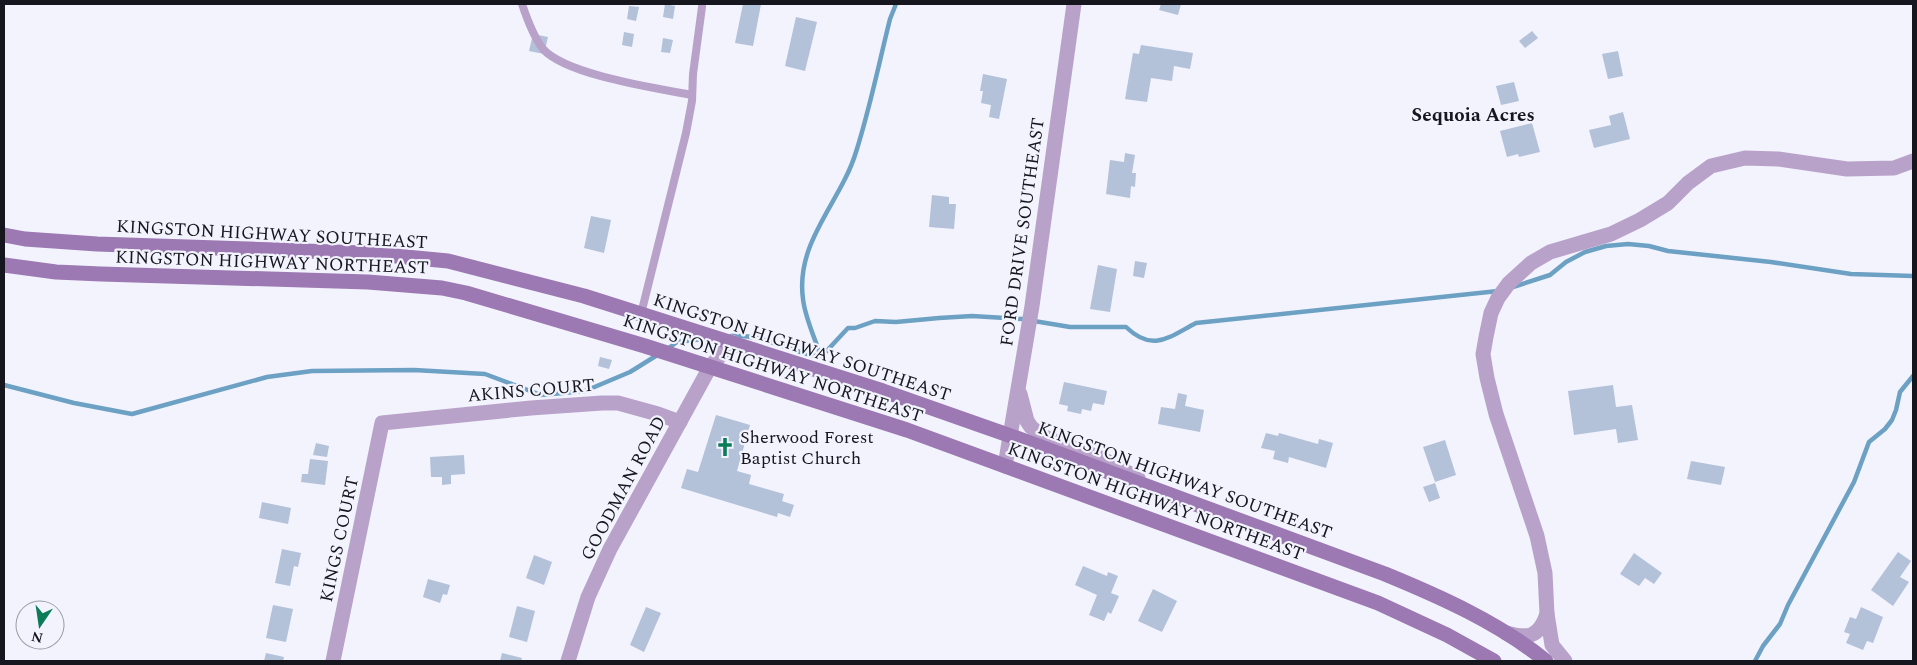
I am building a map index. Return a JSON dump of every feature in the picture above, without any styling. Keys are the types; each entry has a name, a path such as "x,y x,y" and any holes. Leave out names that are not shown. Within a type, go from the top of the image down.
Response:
{"main road":[{"name":"KINGSTON HIGHWAY SOUTHEAST","path":"4,235 25,239 97,244 364,253 448,262 512,277 732,342 1011,436 1393,577 1422,589 1503,633 1546,661"},
{"name":"KINGSTON HIGHWAY NORTHEAST","path":"4,265 56,272 368,282 442,288 498,301 898,427 1378,603 1447,634 1494,661"}],"street":[{"name":"FORD DRIVE SOUTHEAST","path":"1005,466 1032,306 1074,4"},
{"path":"1565,661 1552,645 1547,614 1545,574 1537,536 1496,414 1483,354 1491,313 1498,298 1509,283 1531,263 1550,252 1611,234 1640,220 1668,203 1688,182 1711,166 1730,160 1765,158 1847,169 1864,169 1894,168 1913,161"},
{"name":"GOODMAN ROAD","path":"568,661 588,598 610,549 710,367 732,342"},
{"path":"1018,386 1027,421 1042,436 1103,459 1175,497"},
{"name":"AKINS COURT","path":"382,423 602,403 618,403 680,422"},
{"name":"KINGS COURT","path":"333,661 382,423"},
{"path":"1503,633 1522,637 1529,636 1538,632 1547,614"}],"lane":[{"path":"522,4 535,36 544,50 557,60 582,70 692,95"},
{"path":"641,314 686,133 702,7"}],"building":[{"path":"665,4 675,6 673,19 663,17"},
{"path":"743,4 761,4 753,46 735,43"},
{"path":"1161,4 1181,4 1178,15 1159,10"},
{"path":"629,6 639,7 636,21 627,19"},
{"path":"796,17 817,22 805,71 785,66"},
{"path":"1532,31 1538,38 1525,48 1519,41"},
{"path":"624,32 634,34 632,47 622,45"},
{"path":"533,34 548,37 544,54 529,51"},
{"path":"663,38 673,40 670,53 661,52"},
{"path":"1141,45 1193,53 1190,69 1174,66 1172,81 1151,78 1147,102 1125,99 1133,53 1139,54"},
{"path":"1618,51 1623,76 1608,79 1602,54"},
{"path":"983,74 1007,79 999,119 989,117 991,105 981,103 983,91 980,91"},
{"path":"1514,82 1519,101 1501,105 1496,86"},
{"path":"1623,112 1630,139 1594,148 1589,130 1611,125 1609,116"},
{"path":"1532,123 1540,152 1519,157 1518,154 1507,157 1500,131"},
{"path":"1125,153 1135,155 1132,173 1136,173 1135,187 1131,186 1130,198 1106,194 1110,160 1124,162"},
{"path":"932,195 949,197 949,204 956,204 954,229 929,227"},
{"path":"591,216 611,220 604,253 584,248"},
{"path":"1135,261 1147,263 1144,278 1133,276"},
{"path":"1098,265 1117,269 1110,312 1090,309"},
{"path":"600,357 612,360 609,369 598,366"},
{"path":"1064,382 1107,391 1104,405 1093,403 1091,411 1082,409 1081,414 1067,411 1068,406 1059,404"},
{"path":"1613,385 1616,407 1632,405 1638,440 1618,443 1616,429 1574,435 1568,391"},
{"path":"1178,393 1187,395 1185,406 1204,410 1200,432 1158,424 1161,407 1175,409"},
{"name":"Sherwood Forest Baptist Church","path":"716,415 750,425 737,471 751,475 749,484 784,494 782,501 794,505 790,517 778,513 777,517 681,488 687,469 698,472"},
{"path":"1266,433 1278,436 1279,433 1318,444 1319,439 1333,443 1326,468 1289,457 1288,463 1273,459 1275,451 1261,448"},
{"path":"1445,440 1456,475 1435,482 1423,447"},
{"path":"316,443 329,446 327,457 313,455"},
{"path":"464,455 465,474 451,475 451,484 442,485 442,477 431,477 430,457"},
{"path":"310,459 328,461 325,485 301,482 302,474 308,474"},
{"path":"1691,461 1725,467 1721,485 1687,479"},
{"path":"1435,483 1440,498 1429,502 1423,487"},
{"path":"262,502 291,508 288,524 259,518"},
{"path":"282,549 301,553 298,567 294,566 290,586 275,583"},
{"path":"1898,552 1911,561 1900,577 1909,582 1893,606 1871,590"},
{"path":"1634,553 1662,573 1654,584 1645,578 1639,586 1620,574"},
{"path":"534,555 552,562 544,585 526,578"},
{"path":"1083,566 1107,576 1108,572 1118,576 1111,593 1119,596 1111,614 1108,612 1104,621 1089,615 1097,595 1075,585"},
{"path":"428,579 450,585 447,595 443,594 440,603 423,597"},
{"path":"1153,589 1177,601 1162,632 1138,621"},
{"path":"273,605 293,609 286,642 266,638"},
{"path":"517,606 535,611 527,642 509,637"},
{"path":"646,607 661,613 644,652 630,645"},
{"path":"1861,607 1883,617 1873,643 1867,641 1863,650 1846,643 1850,634 1844,632 1850,617 1856,619"},
{"path":"266,653 284,657 283,661 264,661"},
{"path":"502,653 522,658 521,661 500,661"}],"waterway":[{"path":"821,357 804,306 802,278 806,259 812,241 849,170 856,152 890,19 896,4"},
{"path":"1513,287 1550,275 1566,262 1585,252 1606,246 1628,244 1649,246 1668,251 1771,262 1851,274 1913,276"},
{"path":"821,357 848,328 855,328 875,321 896,322 972,316 1022,319 1070,327 1126,327 1136,335 1153,341 1169,337 1196,323 1498,291"},
{"path":"731,336 754,337 798,352 821,357"},
{"path":"666,350 677,342 703,339"},
{"path":"4,385 74,403 132,414 267,377 312,371 414,370 485,374 541,395 585,391 630,372 659,354"},
{"path":"1755,661 1763,646 1780,624 1788,605 1854,482 1869,442 1885,429 1892,420 1900,392 1913,376"}],"place":[{"name":"Sherwood Forest Baptist Church","path":"725,447"}],"district":[{"name":"Sequoia Acres","path":"1473,114"}]}
